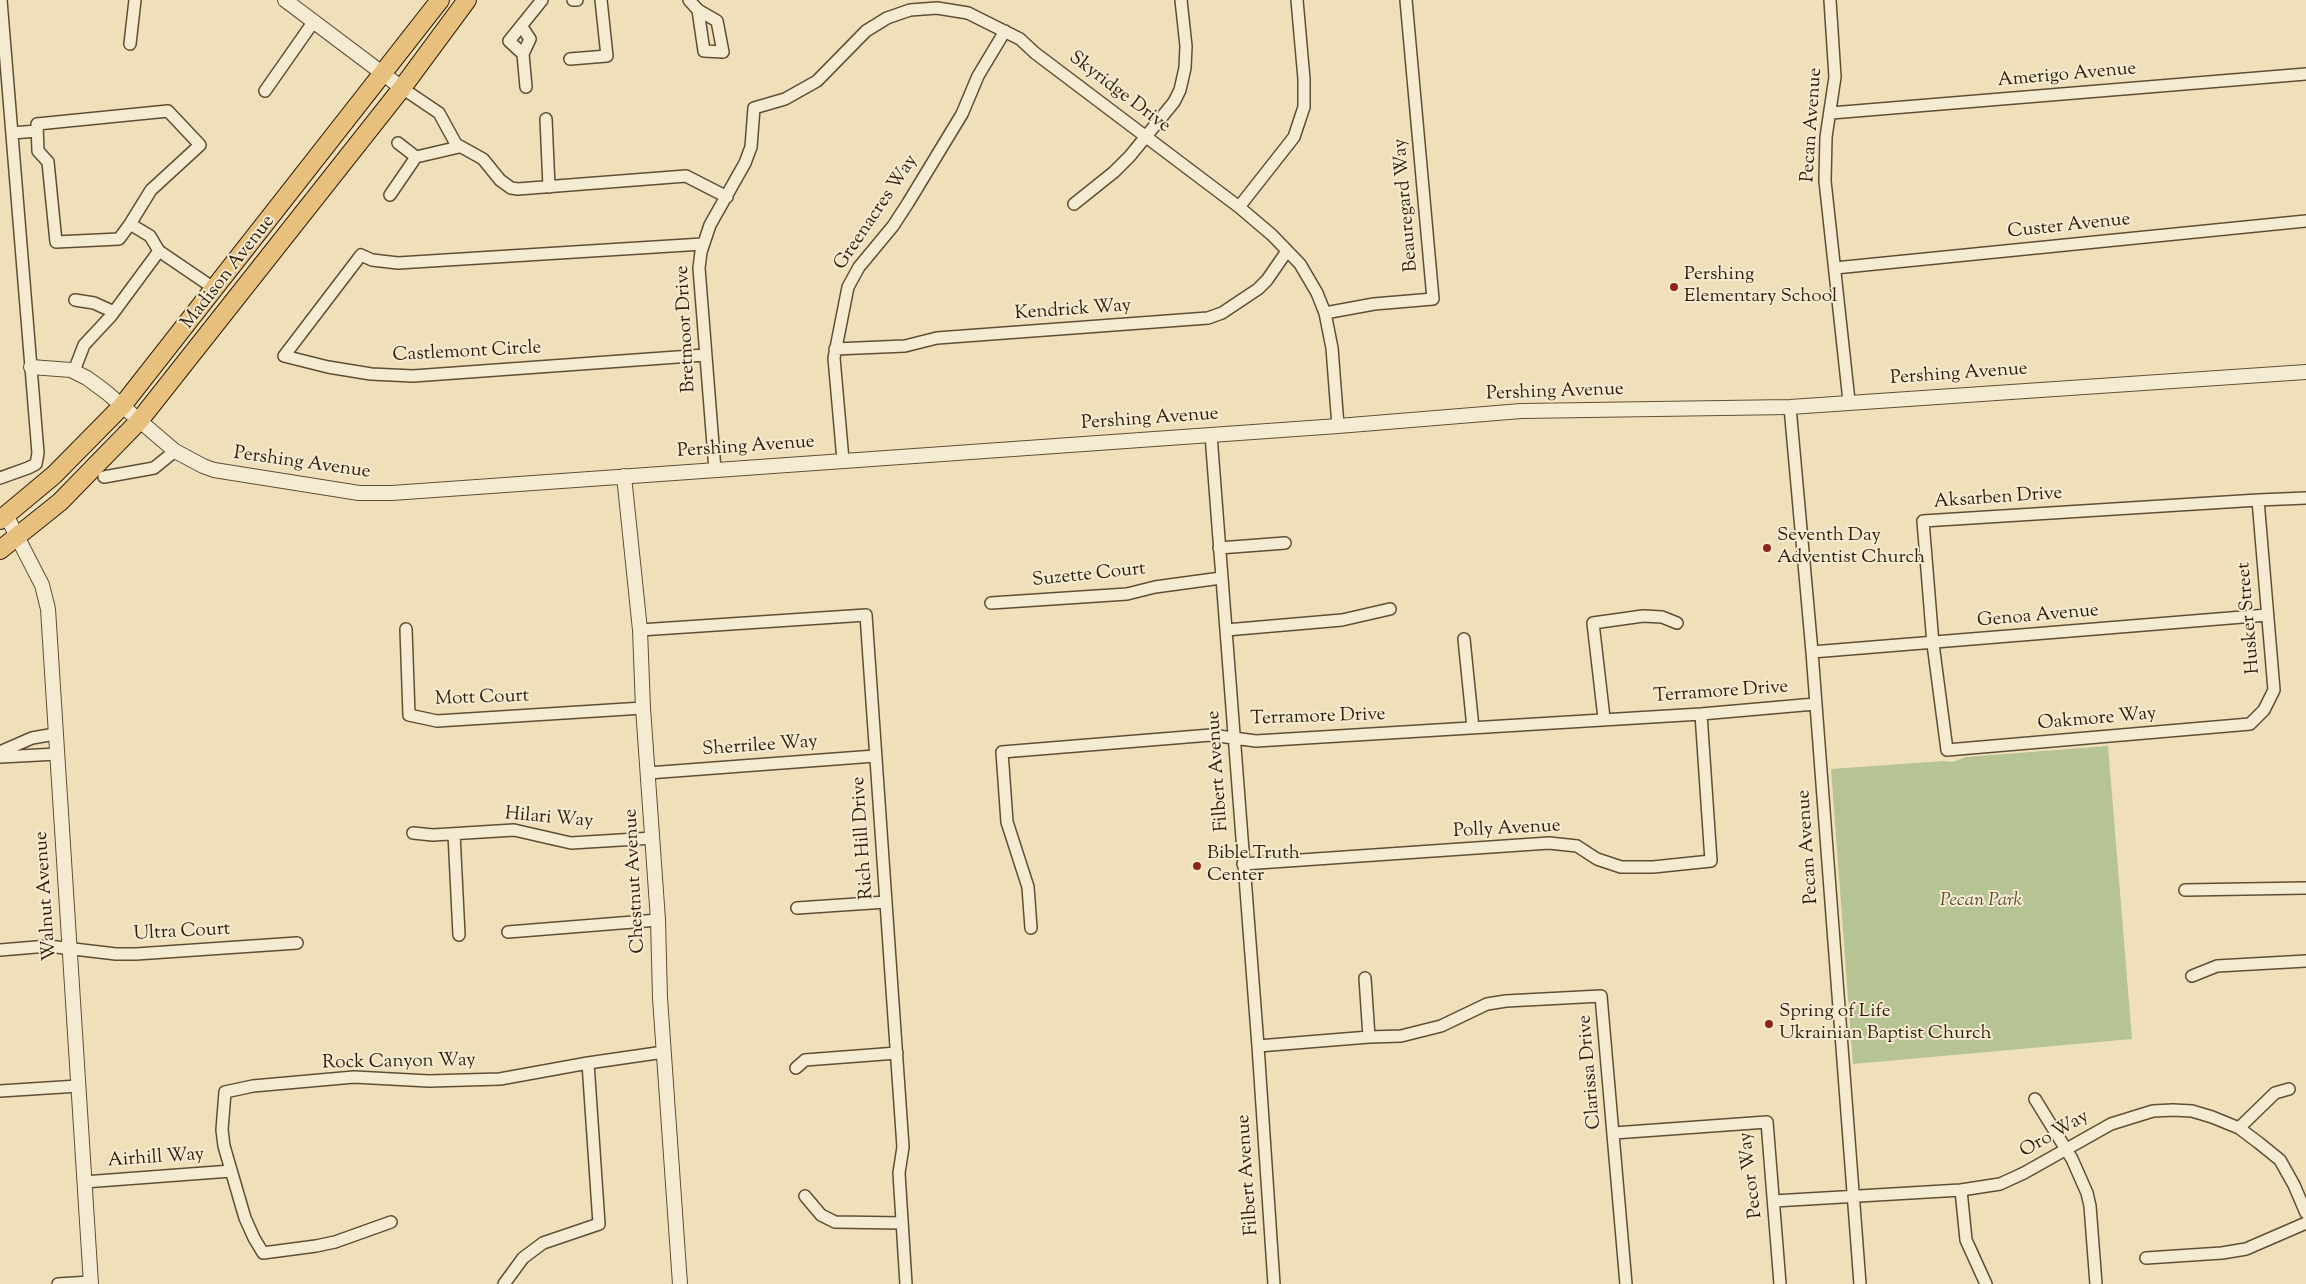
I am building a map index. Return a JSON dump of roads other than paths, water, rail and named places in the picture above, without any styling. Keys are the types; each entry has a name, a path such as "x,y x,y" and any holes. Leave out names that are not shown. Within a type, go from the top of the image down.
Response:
{"main road":[{"name":"Madison Avenue","path":"3,517 81,449 122,406 440,0"},
{"name":"Madison Avenue","path":"0,550 18,537 84,479 139,422 402,88 467,0"}],"street":[{"path":"0,478 20,472 36,464 38,442 12,133 4,95 1,0"},
{"path":"130,44 135,0"},
{"path":"285,0 402,88 439,113 453,141 483,159 500,180 511,188 549,187 686,176 727,197"},
{"path":"523,54 509,41 542,0"},
{"path":"570,59 607,56 601,0"},
{"path":"689,0 698,10"},
{"path":"1074,204 1114,172 1147,136 1180,90 1186,52 1181,0"},
{"path":"1239,207 1294,137 1304,107 1304,79 1297,0"},
{"name":"Beauregard Way","path":"1325,313 1374,304 1433,299 1406,0"},
{"name":"Pecan Avenue","path":"1830,0 1836,70 1826,137 1825,181 1849,401"},
{"name":"Skyridge Drive","path":"754,108 785,99 817,80 866,31 887,18 910,10 938,4 968,13 1020,38 1035,53 1239,207 1300,264 1309,278 1325,313 1332,348 1338,426"},
{"path":"264,91 314,21"},
{"path":"522,27 530,38 523,54 526,87"},
{"name":"Greenacres Way","path":"843,460 834,365 835,349 848,287 859,267 888,232 908,203 962,114 978,76 1005,31"},
{"name":"Amerigo Avenue","path":"1831,112 2306,74"},
{"name":"Bretmoor Drive","path":"715,470 699,277 703,244 710,225 746,163 751,147 754,108"},
{"path":"168,110 200,145 151,190 130,224 119,239 56,242 48,162 38,152 36,124 168,110"},
{"path":"546,119 549,187"},
{"path":"12,133 37,131"},
{"path":"398,143 416,157"},
{"path":"390,195 416,157 459,146"},
{"name":"Custer Avenue","path":"1835,268 2306,221"},
{"path":"130,224 150,236 159,251 215,289"},
{"name":"Castlemont Circle","path":"703,244 398,263 372,260 361,254 284,356 328,367 371,374 412,376 705,354"},
{"path":"74,372 84,345 114,312 159,251"},
{"name":"Kendrick Way","path":"835,349 905,346 937,338 1208,318 1222,313 1258,289 1267,280 1287,251"},
{"path":"76,300 94,302 114,312"},
{"name":"Pershing Avenue","path":"31,367 74,372 99,386 175,452 214,470 359,493 392,493 1338,426 1521,411 1790,406 2306,372"},
{"name":"Pecan Avenue","path":"1790,406 1812,652 1860,1284"},
{"name":"Filbert Avenue","path":"1211,435 1258,1046 1274,1284"},
{"path":"104,477 154,468 175,452"},
{"name":"Chestnut Avenue","path":"624,476 640,630 643,708 658,920 664,1052 680,1284"},
{"name":"Aksarben Drive","path":"1947,750 1933,644 1923,521 2306,498"},
{"name":"Husker Street","path":"2250,724 2264,710 2274,690 2258,500"},
{"name":"Walnut Avenue","path":"3,517 18,537 42,585 47,601 90,1283"},
{"path":"1219,548 1285,542"},
{"name":"Suzette Court","path":"991,603 1127,594 1155,587 1221,578"},
{"path":"1226,630 1342,620 1390,609"},
{"name":"Rich Hill Drive","path":"640,630 866,614 903,1147 899,1173 906,1284"},
{"name":"Genoa Avenue","path":"1812,652 1933,644 2267,615"},
{"path":"1604,718 1593,623 1643,616 1662,616 1677,623"},
{"name":"Mott Court","path":"406,629 410,715 437,722 643,708"},
{"path":"1464,639 1473,728"},
{"name":"Terramore Drive","path":"1031,928 1028,887 1007,822 1002,752 1210,735 1256,741 1604,718 1701,714 1815,704"},
{"name":"Polly Avenue","path":"1243,864 1549,843 1577,846 1597,859 1621,867 1653,867 1711,861 1701,714"},
{"name":"Oakmore Way","path":"1947,750 2250,724"},
{"path":"0,752 32,738 55,734"},
{"path":"0,757 57,754"},
{"name":"Sherrilee Way","path":"648,773 875,756"},
{"name":"Hilari Way","path":"413,833 454,834 514,830 571,842 653,838"},
{"path":"454,834 459,935"},
{"path":"2185,890 2306,888"},
{"path":"797,908 886,902"},
{"path":"508,932 658,920"},
{"name":"Ultra Court","path":"0,950 48,946 70,950 136,954 297,943"},
{"path":"2192,976 2210,968 2225,965 2306,961"},
{"path":"1365,978 1369,1036"},
{"name":"Clarissa Drive","path":"1258,1046 1369,1036 1401,1036 1442,1026 1487,1004 1602,996 1606,1072 1614,1133 1626,1284"},
{"name":"Rock Canyon Way","path":"391,1222 335,1242 263,1252 245,1218 223,1138 225,1092 253,1086 354,1077 429,1081 500,1078 664,1052"},
{"path":"796,1068 805,1060 897,1053"},
{"path":"504,1284 523,1258 543,1242 599,1224 588,1063"},
{"path":"0,1091 78,1086"},
{"path":"2239,1128 2275,1093 2290,1089"},
{"path":"2035,1099 2072,1159 2089,1200 2096,1284"},
{"name":"Oro Way","path":"1774,1201 1854,1198 1961,1190 2007,1181 2111,1124 2153,1111 2192,1111 2239,1128 2280,1160 2294,1184 2306,1213"},
{"name":"Pecor Way","path":"1614,1133 1767,1122 1780,1284"},
{"name":"Airhill Way","path":"84,1182 231,1171"},
{"path":"1961,1190 1966,1240 1986,1284"},
{"path":"805,1196 821,1215 835,1222 902,1223"},
{"path":"2146,1258 2222,1253 2246,1249 2306,1223"},
{"path":"58,1284 90,1283"}],"place":[{"name":"Pershing Elementary School","path":"1674,287"},
{"name":"Seventh Day Adventist Church","path":"1767,548"},
{"name":"Bible Truth Center","path":"1197,866"},
{"name":"Spring of Life Ukrainian Baptist Church","path":"1769,1024"}],"park label":[{"name":"Pecan Park","path":"1981,902"}]}
